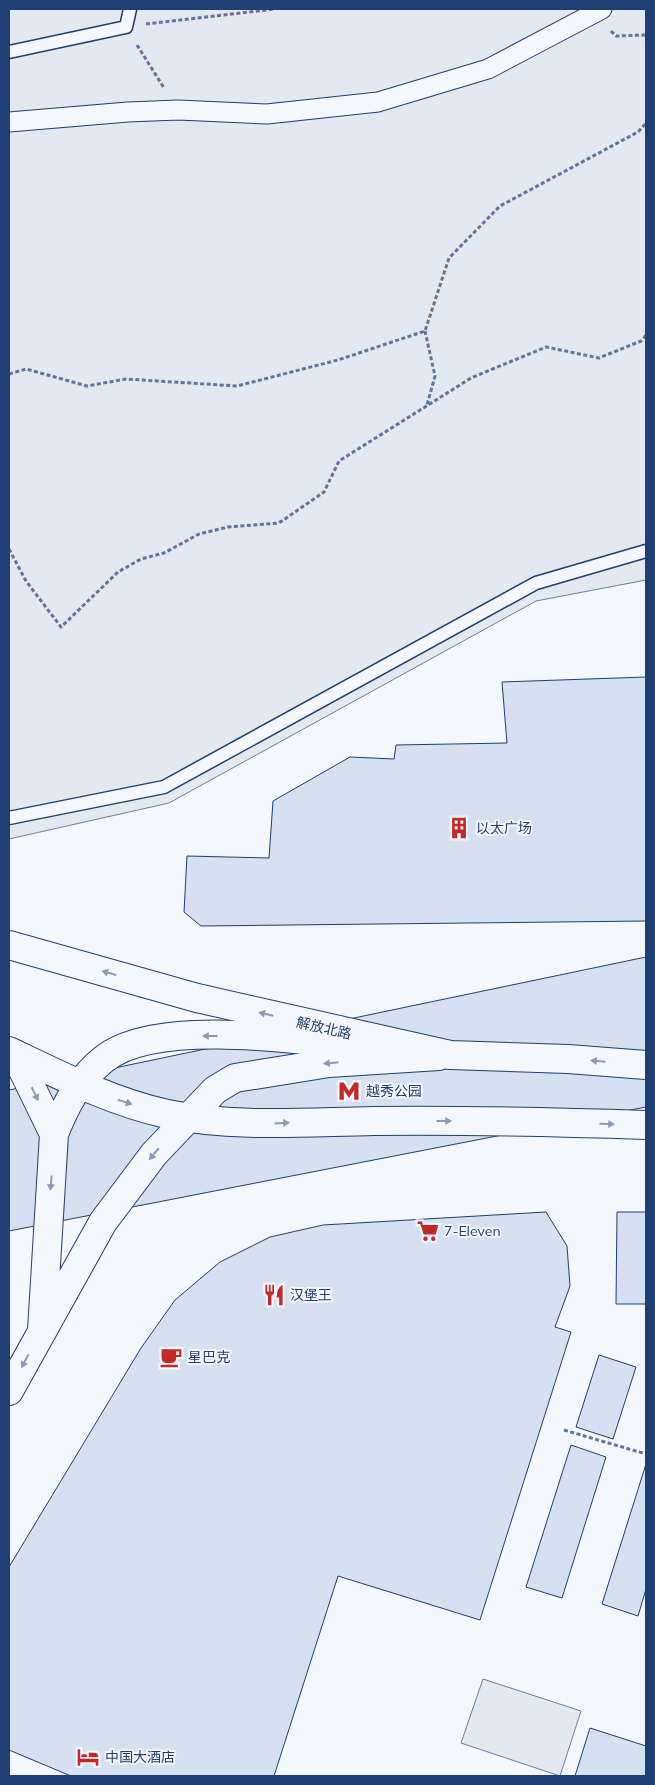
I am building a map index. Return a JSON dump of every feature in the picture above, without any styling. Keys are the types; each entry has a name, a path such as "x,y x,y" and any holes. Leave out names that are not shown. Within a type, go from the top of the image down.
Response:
{"main road":[{"name":"解放北路","path":"9,945 197,998 450,1055 568,1058 646,1065"},
{"path":"42,1330 54,1134 65,1106 80,1083 111,1054 140,1043 167,1036 235,1036 293,1039 450,1055"},
{"path":"12,1053 120,1101 187,1118 233,1123 479,1120 646,1125"},
{"path":"12,1053 54,1134"},
{"path":"9,1391 108,1216 154,1154 215,1090 235,1078 329,1063 450,1055"},
{"path":"233,1123 227,1108 228,1092 235,1078"}],"street":[{"path":"9,122 128,112 178,110 267,114 378,102 488,69 598,11"}],"lane":[{"path":"9,52 126,27 130,9"},
{"path":"9,818 164,787 536,583 646,551"}],"path":[{"path":"178,110 126,27 275,9"},
{"path":"598,11 616,36 646,35"},
{"path":"427,405 435,376 425,331 449,258 500,206 638,132 646,123"},
{"path":"9,374 26,369 87,386 126,379 236,386 338,360 425,331"},
{"path":"9,549 26,581 61,627 118,572 141,559 164,554 199,534 228,527 279,524 324,492 339,461 472,378 546,347 599,358 641,341 646,336"},
{"path":"564,1430 646,1454"}],"shaded area":[{"path":"9,9 646,9 646,580 536,601 169,803 9,839"},
{"path":"483,1679 581,1711 560,1776 461,1743"}],"building":[{"name":"以太广场","path":"646,677 646,921 201,926 184,912 187,856 269,858 273,801 350,757 394,759 396,745 507,743 502,682"},
{"name":"越秀公园","path":"646,957 646,1107 9,1231 9,1090"},
{"name":"中国大酒店","path":"546,1212 567,1246 570,1286 555,1327 571,1332 480,1620 338,1576 274,1776 71,1776 9,1750 9,1567 141,1348 175,1300 220,1262 270,1237 323,1225"},
{"path":"617,1212 646,1212 646,1304 616,1304"},
{"path":"599,1355 636,1367 613,1439 576,1427"},
{"path":"571,1445 606,1457 562,1598 526,1587"},
{"path":"646,1464 646,1589 638,1616 602,1604"},
{"path":"590,1728 646,1746 646,1776 575,1776"}],"place":[{"name":"以太广场","path":"459,828"},
{"name":"越秀公园","path":"349,1091"},
{"name":"7-Eleven","path":"428,1231"},
{"name":"汉堡王","path":"274,1295"},
{"name":"星巴克","path":"171,1357"},
{"name":"中国大酒店","path":"88,1757"}]}
